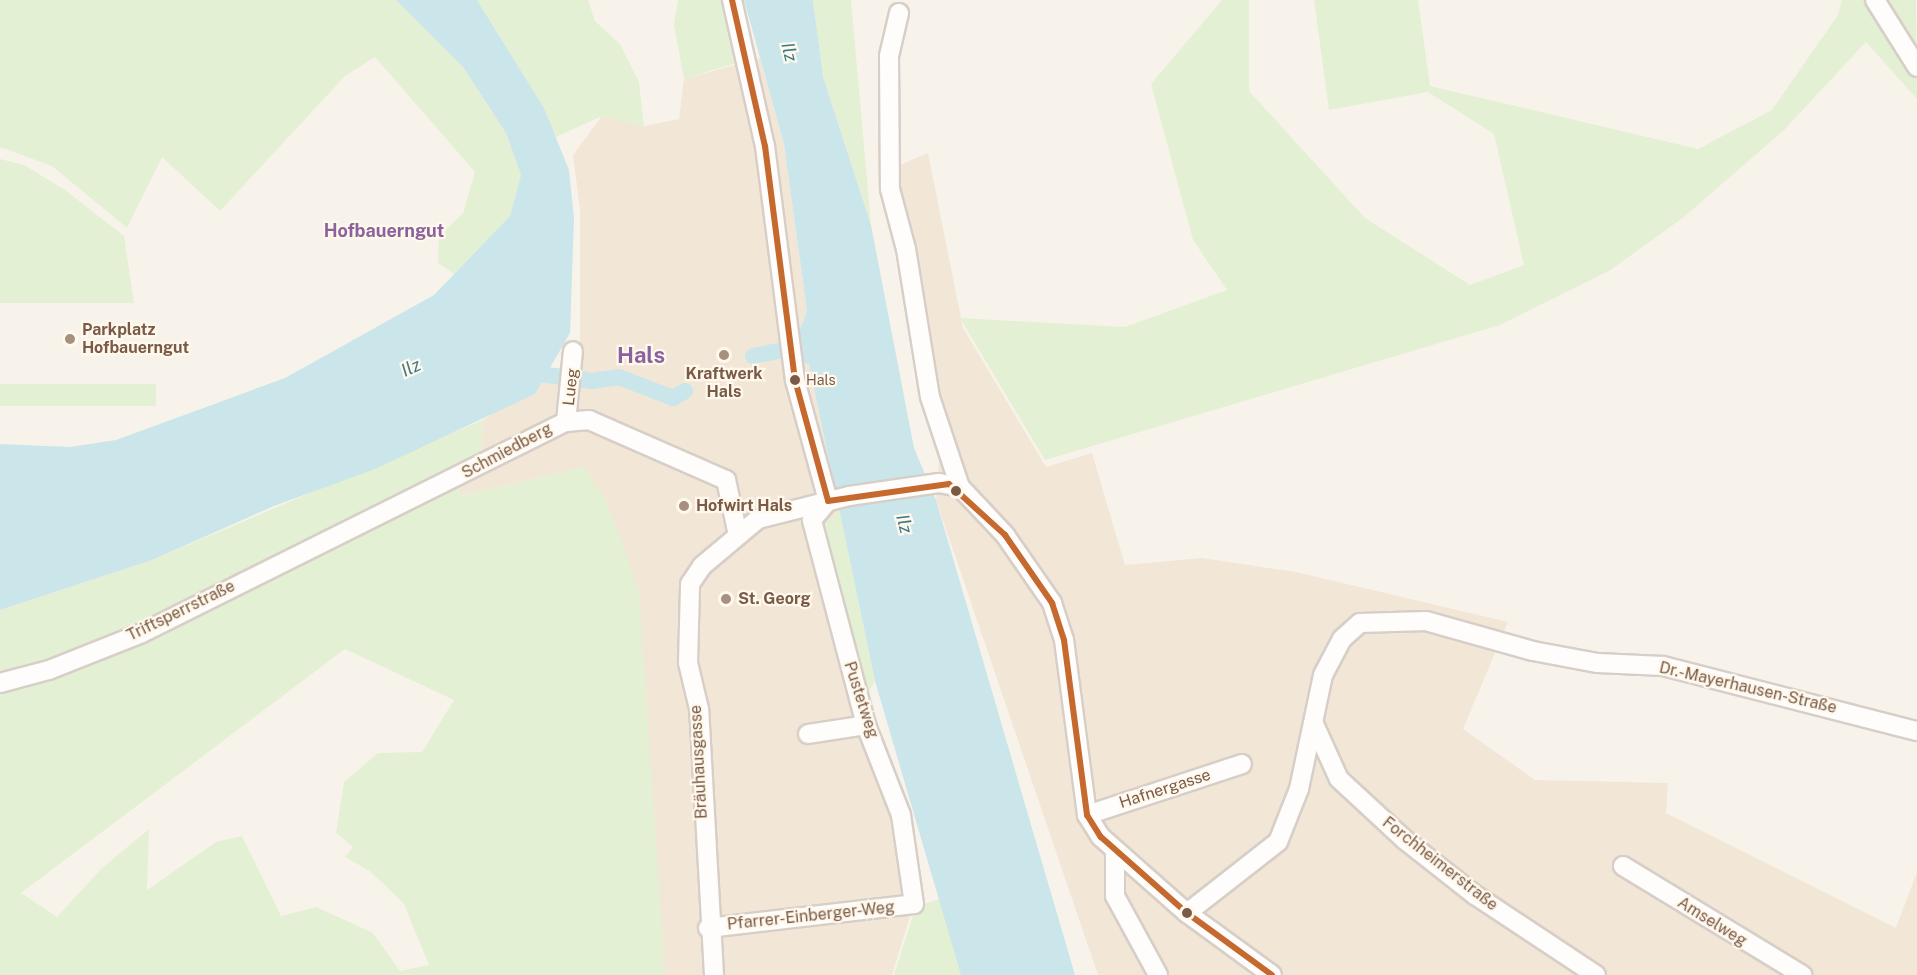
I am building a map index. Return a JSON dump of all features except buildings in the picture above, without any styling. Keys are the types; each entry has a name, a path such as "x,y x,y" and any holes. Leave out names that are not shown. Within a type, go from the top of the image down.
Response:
{"street":[{"path":"732,0 765,146 785,325 792,363 828,501"},
{"path":"1875,0 1917,67"},
{"path":"899,13 889,56 890,189 906,249 930,397 960,488 1005,535 1052,603 1064,640 1087,815 1115,855 1186,913 1272,975"},
{"name":"Lueg","path":"566,422 572,395 573,360"},
{"name":"Schmiedberg","path":"357,525 566,422 589,420 726,480 738,534"},
{"name":"Bräuhausgasse","path":"714,975 708,928 699,709 688,663 690,584 738,534 758,519 828,501 939,483 960,488"},
{"name":"Pustetweg","path":"828,501 812,520 867,725 901,815 914,904"},
{"name":"Triftsperrstraße","path":"0,683 50,670 142,633 357,525"},
{"name":"Dr.-Mayerhausen-Straße","path":"1186,913 1278,842 1299,789 1323,675 1342,639 1360,623 1426,621 1533,651 1598,663 1662,666 1917,731"},
{"name":"Forchheimerstraße","path":"1314,724 1339,779 1405,840 1475,895 1596,975"},
{"path":"808,734 867,725"},
{"name":"Hafnergasse","path":"1087,815 1242,764"},
{"path":"1115,855 1115,896 1158,975"},
{"name":"Amselweg","path":"1623,866 1802,975"},
{"name":"Pfarrer-Einberger-Weg","path":"708,928 914,904"}],"shaded area":[{"path":"760,58 784,144 807,311 801,327 789,332 809,364 840,512 823,524 866,725 914,904 892,975 662,975 584,467 461,496 453,468 481,455 483,420 512,401 535,394 541,381 580,352 580,209 573,155 602,116 644,126 679,119 684,79"},
{"path":"928,153 963,328 1046,467 1092,453 1125,565 1202,558 1296,572 1508,622 1463,729 1535,780 1668,783 1666,813 1896,928 1917,872 1917,975 1098,975 936,500 941,432 886,171"}],"green space":[{"path":"0,0 396,0 463,67 506,133 521,175 510,216 454,274 438,263 439,236 463,213 475,172 375,57 345,76 220,211 162,157 127,228 52,166 0,147"},
{"path":"477,0 588,0 595,21 620,44 639,82 644,126 602,116 554,138 544,108"},
{"path":"678,0 721,0 742,61 684,79 674,25"},
{"path":"813,0 851,0 871,225 823,77"},
{"path":"1222,0 1249,0 1249,91 1365,218 1470,285 1524,265 1494,134 1428,92 1329,110 1314,0 1418,0 1430,86 1698,149 1772,110 1838,15 1842,0 1916,0 1917,99 1866,42 1784,130 1684,217 1609,271 1500,325 1045,460 960,318 1125,327 1227,290 1193,240 1151,84"},
{"path":"0,159 24,165 65,190 124,236 134,303 0,303"},
{"path":"0,384 156,384 156,406 0,406"},
{"path":"483,420 481,455 452,467 462,496 584,467 606,500 639,591 665,975 0,975 0,610 152,560","holes":["345,649 454,700 422,752 378,753 344,782 336,833 353,847 345,857 370,871 404,904 429,965 400,971 373,933 316,907 281,916 242,836 216,842 147,890 149,829 101,869 57,917 21,893"]},
{"path":"840,512 875,681 861,704 822,523"},
{"path":"943,898 964,975 894,975 916,906"}],"water":[{"name":"Ilz","path":"396,0 477,0 544,108 569,170 574,218 570,333 535,394 375,469 274,506 152,560 0,610 0,444 70,447 116,440 285,378 434,295 510,216 521,175 506,133 463,67"},
{"name":"Ilz","path":"744,0 813,0 823,77 871,225 914,448 936,500 1075,975 961,975 875,681 809,364 793,360 788,332 801,327 807,311 784,144"}],"waterway":[{"path":"753,356 804,346"},
{"path":"524,372 592,381 619,377 673,398 685,391"}],"transit line":[{"path":"732,0 765,146 795,380 828,501"},
{"path":"828,501 949,484 1005,535 1052,603 1064,640 1087,815 1101,837 1187,913 1272,975"}],"place":[{"name":"Parkplatz Hofbauerngut","path":"70,339"},
{"name":"Kraftwerk Hals","path":"724,355"},
{"name":"Hals","path":"795,380"},
{"name":"Hofwirt Hals","path":"684,506"},
{"name":"St. Georg","path":"726,599"}],"district":[{"name":"Hofbauerngut","path":"384,231"},
{"name":"Hals","path":"641,356"}]}
